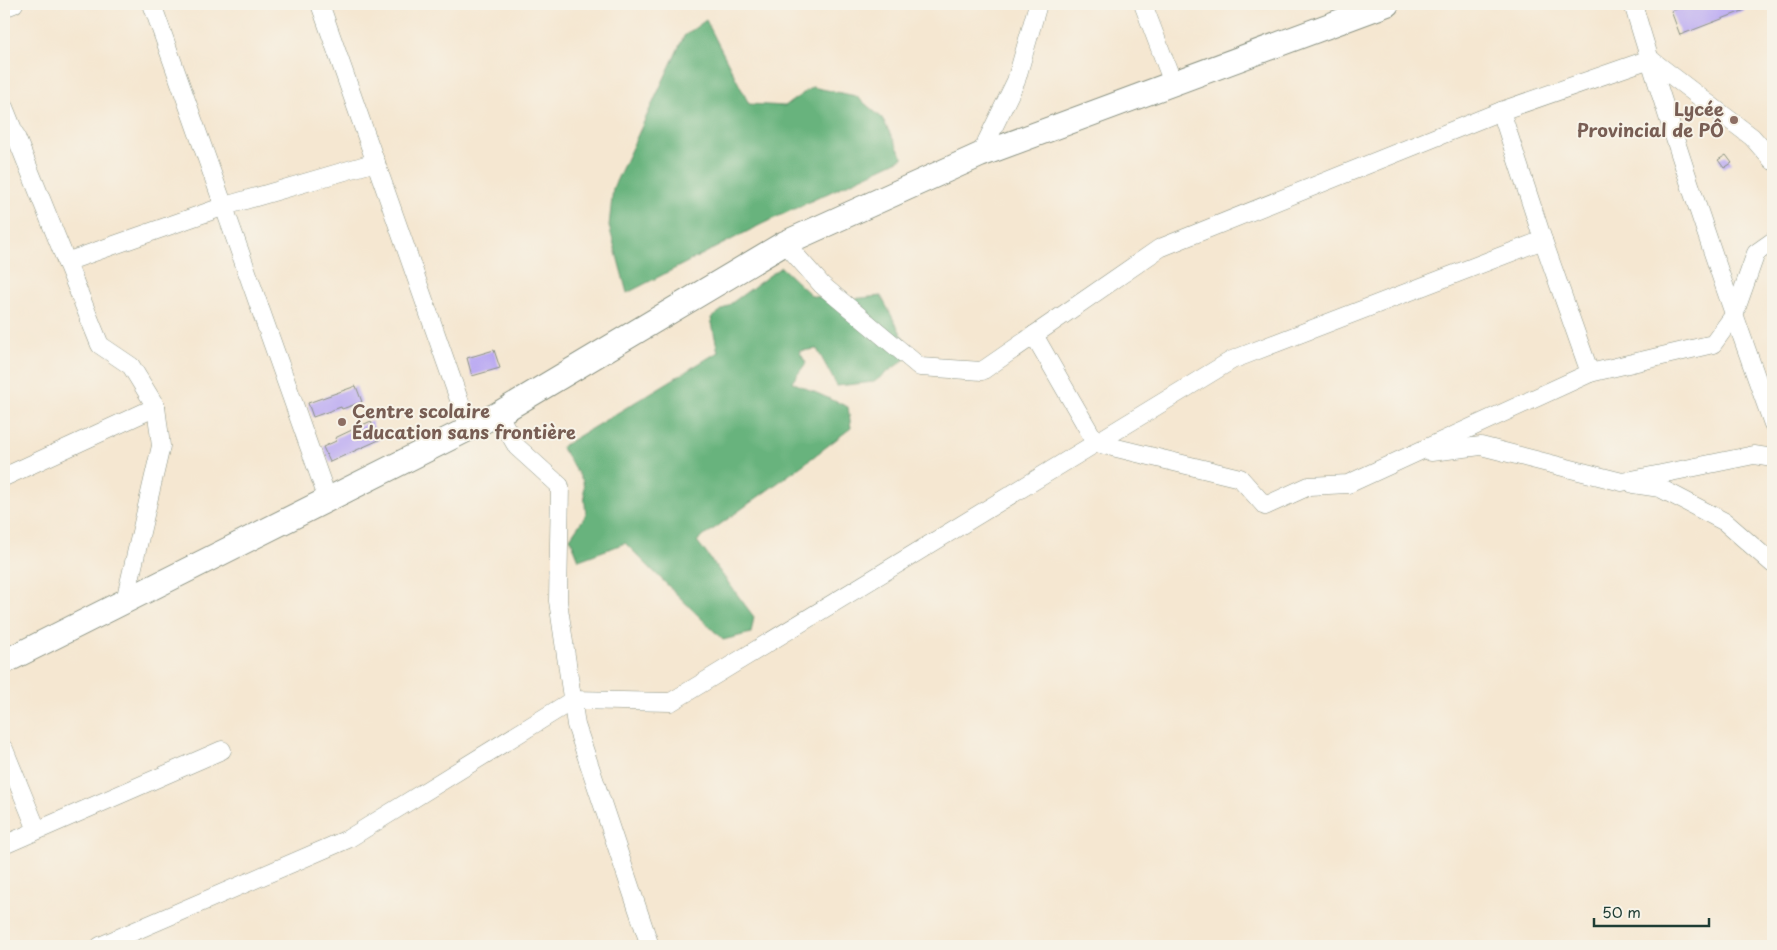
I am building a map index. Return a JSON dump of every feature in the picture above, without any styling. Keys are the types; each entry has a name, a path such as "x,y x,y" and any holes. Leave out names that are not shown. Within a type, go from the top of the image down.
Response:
{"main road":[{"path":"4,662 498,414 785,243 980,155 1387,4"}],"street":[{"path":"4,8 14,4"},
{"path":"152,4 328,500"},
{"path":"320,4 469,428"},
{"path":"980,155 1016,81 1038,4"},
{"path":"1142,4 1174,83"},
{"path":"1633,4 1734,314 1773,424"},
{"path":"785,243 822,286 920,368 982,371 1160,248 1501,111 1650,59"},
{"path":"1650,59 1752,137 1773,161"},
{"path":"4,107 100,345 132,366 156,407 161,446 124,601"},
{"path":"1501,111 1543,240 1590,373"},
{"path":"66,262 225,206 376,162"},
{"path":"100,946 348,839 573,700 671,702 1232,360 1543,240"},
{"path":"1034,335 1096,443 1240,478 1265,506 1309,486 1348,484 1590,373 1713,344 1734,314 1756,252 1773,241"},
{"path":"4,477 156,407"},
{"path":"498,414 517,447 560,486 558,601 576,724 650,946"},
{"path":"1413,455 1481,446 1622,482 1660,488 1725,522 1773,564"},
{"path":"1622,482 1754,455 1773,458"},
{"path":"4,749 37,830"},
{"path":"4,845 222,750"}],"green space":[{"path":"706,20 749,104 785,106 812,87 856,96 882,118 903,158 762,224 627,293 609,226 613,188 684,36"},
{"path":"781,267 812,296 842,300 881,296 912,354 874,382 837,386 817,349 799,351 806,363 792,382 848,407 851,428 697,541 754,617 751,633 723,640 625,543 579,560 570,538 586,515 583,481 561,447 718,352 711,318"}],"building":[{"path":"1690,4 1743,4 1745,10 1680,35 1671,11"},
{"path":"1726,155 1732,163 1724,168 1718,160"},
{"path":"494,350 500,368 472,376 467,358"},
{"path":"356,386 362,402 313,417 308,403"},
{"path":"371,421 379,440 330,462 323,447 336,441 335,438"}],"place":[{"name":"Lycée Provincial de PÔ","path":"1734,120"},
{"name":"Centre scolaire Éducation sans frontière","path":"342,422"}]}
